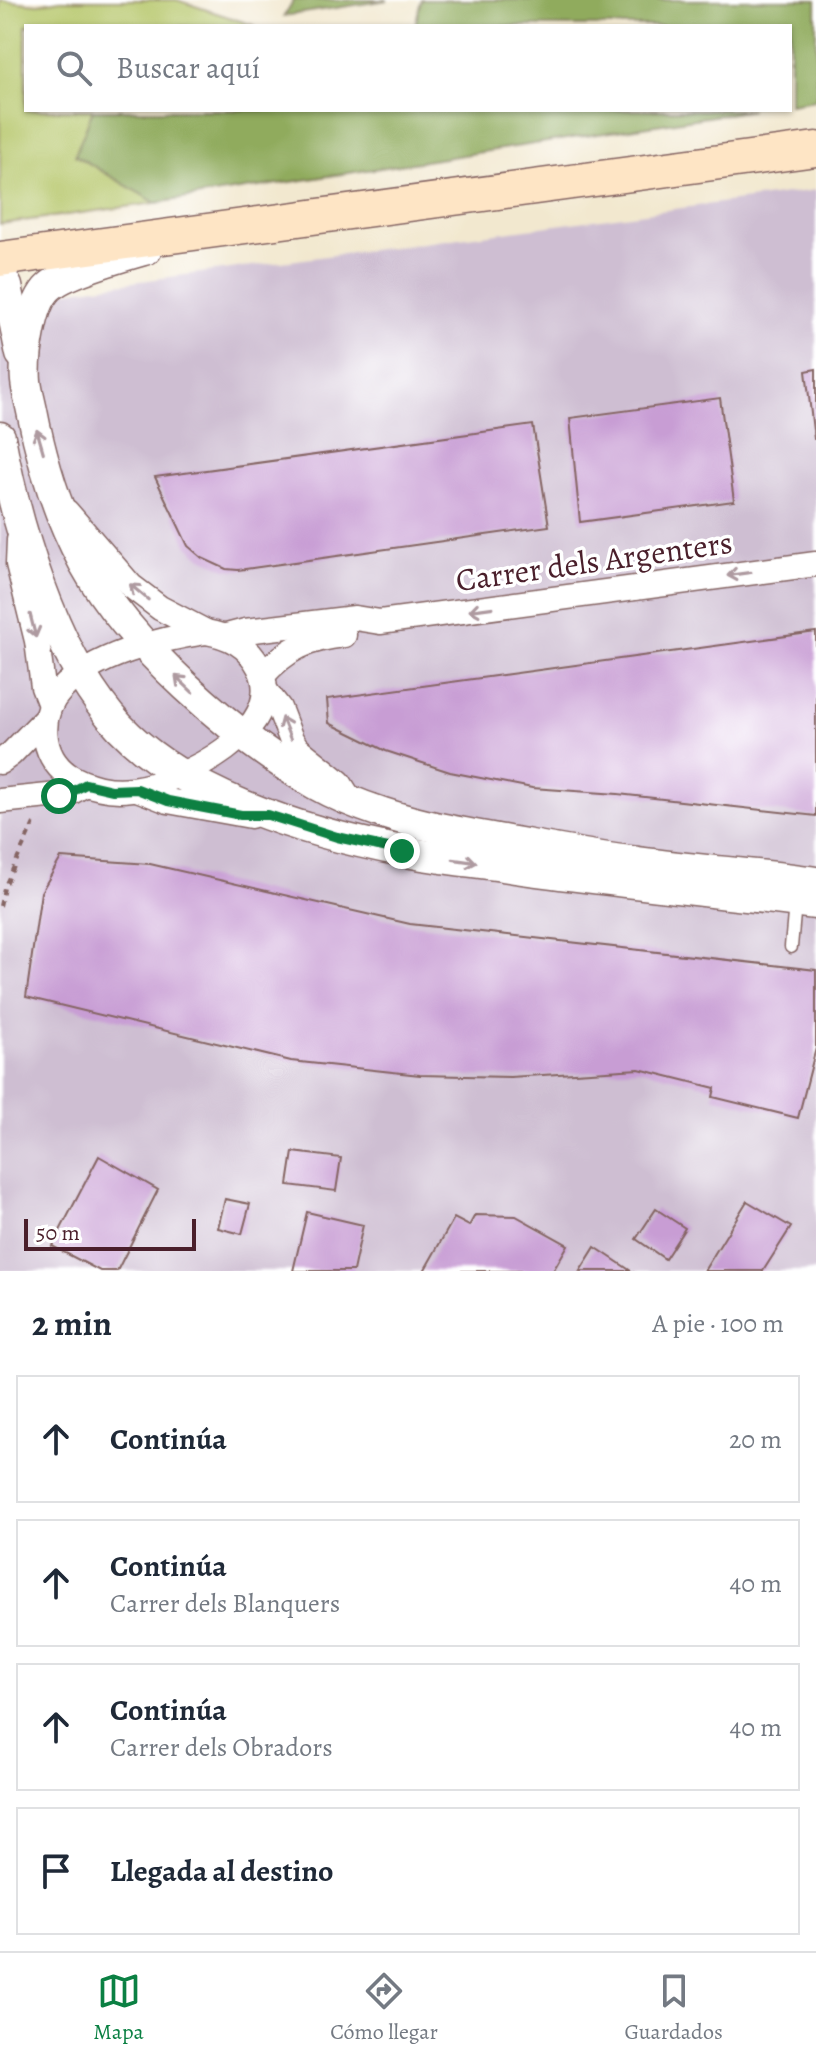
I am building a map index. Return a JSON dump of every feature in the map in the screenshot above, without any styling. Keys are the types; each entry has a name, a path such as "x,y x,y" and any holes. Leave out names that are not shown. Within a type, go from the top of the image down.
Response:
{"main road":[{"path":"0,259 816,149"}],"street":[{"path":"26,380 29,334 35,309 49,286 84,270 194,234"},
{"path":"0,274 7,286 34,422 57,499 85,564 107,599 195,695 314,783 351,801 409,821 592,867"},
{"path":"0,437 19,521 45,596 81,674 124,731 182,775 268,815 337,837 402,851 592,867 811,895"},
{"path":"57,499 131,586 160,608 247,651 256,661 297,748 339,782 351,801"},
{"path":"19,521 18,564 37,641 47,712 46,739 51,754 68,775 86,784 112,790 137,789 182,775 244,734 261,710 264,683"},
{"name":"Carrer dels Argenters","path":"0,762 11,754 47,712 63,688 81,674 113,657 172,637 355,618 380,622 816,564"},
{"name":"Carrer dels Argenters","path":"264,683 281,658 297,647 317,639 358,634 380,622"},
{"path":"0,801 68,794 86,784"},
{"path":"137,789 182,804 241,815 268,815"}],"lane":[{"path":"791,947 811,895"}],"path":[{"path":"0,906 4,888 46,797"}],"shaded area":[{"path":"816,190 816,1271 0,1271 0,300"}],"green space":[{"path":"0,0 38,4 60,0 177,0 250,24 24,24 24,112 92,112 75,155 156,203 0,224"},
{"path":"294,0 388,0 284,16"},
{"path":"421,0 816,0 816,100 792,104 792,24 415,24"},
{"path":"92,112 739,112 156,203 75,155"}],"building":[{"path":"816,369 816,439 814,439 806,371"},
{"path":"720,398 734,501 580,522 570,418"},
{"path":"533,425 549,526 238,570 226,569 202,558 188,546 155,477"},
{"path":"816,632 816,816 618,794 532,788 450,772 386,751 329,723 327,699"},
{"path":"61,858 150,864 410,924 816,970 816,1048 798,1118 713,1097 715,1088 639,1069 510,1077 420,1075 291,1061 26,997 41,892"},
{"path":"293,1152 341,1158 336,1191 288,1185"},
{"path":"99,1156 158,1190 117,1271 100,1271 52,1246"},
{"path":"225,1199 250,1204 242,1234 218,1228"},
{"path":"747,1201 791,1227 763,1271 704,1271"},
{"path":"656,1209 685,1228 665,1259 636,1239"},
{"path":"307,1212 363,1225 353,1271 293,1271"},
{"path":"475,1215 516,1216 568,1245 553,1271 424,1271 454,1218 469,1226"},
{"path":"595,1247 631,1271 580,1271"}],"route":[{"path":"59,796 86,784 112,790 137,789 168,801 241,815 268,815 337,837 402,851"}]}
